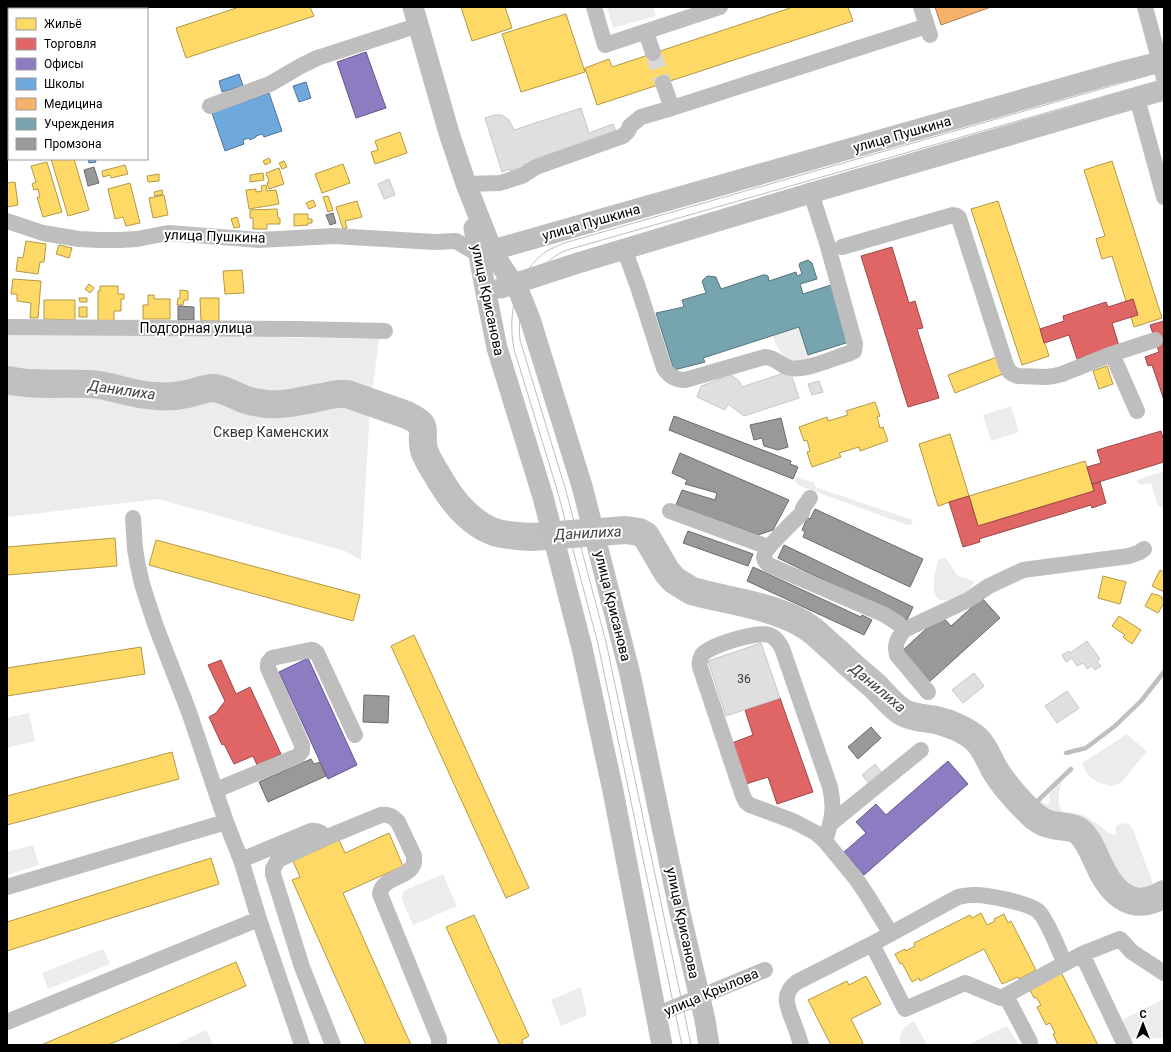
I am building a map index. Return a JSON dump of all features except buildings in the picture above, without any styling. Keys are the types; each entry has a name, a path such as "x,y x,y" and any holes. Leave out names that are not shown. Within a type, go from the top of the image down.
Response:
{"main road":[{"name":"улица Крисанова","path":"416,16 485,252 486,293 497,348 543,497 578,633 613,791 662,1045"},
{"name":"улица Пушкина","path":"485,252 1086,82 1163,67"},
{"path":"486,293 578,263 811,193 1164,90"},
{"name":"улица Крисанова","path":"485,252 494,255 518,292 530,319 582,486 630,674 709,1045"}],"street":[{"path":"594,7 605,45 720,7"},
{"path":"466,184 500,183 522,176 536,167 618,139 623,136 628,131 630,126 641,117 928,31 921,7"},
{"path":"1145,7 1163,67"},
{"path":"210,106 265,87 299,67 318,58 416,16"},
{"path":"646,32 654,53"},
{"path":"663,83 672,108"},
{"path":"1137,98 1164,197"},
{"path":"624,249 664,368 675,379 685,380 765,357 772,358 789,368 804,368 850,353 854,351 856,344 811,193"},
{"path":"842,247 953,215 957,216 959,218 1006,366 1009,371 1018,376 1046,377 1062,374 1112,354 1155,340"},
{"name":"улица Пушкина","path":"7,221 43,233 99,240 120,240 168,233 259,240 334,236 435,242 456,241 485,252"},
{"name":"Подгорная улица","path":"7,327 385,331"},
{"path":"1112,354 1137,410"},
{"path":"810,498 802,513 768,547 765,552 765,562 885,615 899,624 904,630"},
{"path":"670,511 768,547"},
{"path":"133,518 135,550 142,584 155,624 189,712 226,822 241,860 259,919 302,1045"},
{"path":"928,692 896,655 896,643 904,630 968,600 990,586 1023,570 1129,556 1144,549"},
{"path":"825,842 833,809 833,799 782,648 775,638 768,635 754,634 725,644 702,655 700,658 700,667 746,802 756,808 783,816 816,833 857,880 891,934"},
{"path":"216,790 298,756 302,751 302,746 268,668 268,663 272,658 310,650 317,653 355,735"},
{"path":"830,824 921,750"},
{"path":"333,1045 302,967 273,874 273,869 278,860 326,838 381,815 388,814 398,822 414,856 414,860 413,866 409,871 384,885 380,889 380,894 439,1039 439,1045"},
{"path":"7,887 226,822"},
{"path":"241,860 311,831 319,831 326,838"},
{"path":"801,1045 787,1002 788,993 792,985 965,895 974,894 1021,903 1038,910 1044,918 1064,962"},
{"path":"7,1022 259,919"},
{"path":"872,944 905,1009 965,983 1001,998 1064,962 1120,939 1132,952 1164,973"},
{"path":"1082,954 1125,1045"},
{"name":"улица Крылова","path":"656,1015 765,970"},
{"path":"1006,996 1030,1042 1030,1045"}],"green space":[{"path":"607,7 653,7 656,16 613,28"},
{"path":"799,327 808,359 795,361 784,355 772,335"},
{"name":"Сквер Каменских","path":"7,332 379,339 370,409 361,560 345,551 158,499 7,517"},
{"path":"1011,406 1019,432 991,441 983,415"},
{"path":"1164,471 1164,508 1158,506 1151,483 1141,485 1137,480"},
{"path":"798,477 813,482 815,487 913,520 911,525 907,525 800,486 795,480"},
{"path":"946,558 957,575 975,582 969,589 954,600 940,600 935,596 935,572 939,560"},
{"path":"29,713 35,741 7,748 7,718"},
{"path":"1126,734 1147,751 1121,783 1112,786 1099,783 1091,778 1086,772 1082,763"},
{"path":"1062,781 1059,792 1059,804 1062,811 1083,815 1098,824 1108,833 1116,835 1118,825 1125,823 1130,825 1133,829 1157,895 1156,896 1141,899 1128,896 1119,890 1111,880 1085,834 1079,829 1044,820 1038,817 1033,811 1041,801 1048,804 1050,801 1049,794"},
{"path":"33,845 39,865 7,875 7,852"},
{"path":"443,874 457,906 413,925 402,900 403,891"},
{"path":"103,949 110,964 48,989 42,973"},
{"path":"581,987 587,1015 561,1026 551,1000"},
{"path":"1164,999 1164,1038 1130,1039 1120,1021"},
{"path":"914,1021 927,1045 901,1045 900,1037 902,1030"},
{"path":"1007,1026 1019,1045 968,1045"},
{"path":"206,1030 214,1045 174,1045"}],"waterway":[{"name":"Данилиха","path":"7,380 37,384 98,385 148,396 180,395 214,388 223,390 248,401 269,404 289,403 338,394 347,394 407,415 415,419 422,426 425,454 445,488 456,504 477,523 494,532 512,536 531,537 626,530 639,532 646,536 667,572 674,580 692,591 770,610 799,622 818,635 875,686 892,704 904,713 946,723 957,727 976,739 982,746 1003,782 1034,816 1048,824 1078,830 1085,837 1108,882 1121,895 1128,899 1145,901 1154,899 1164,894"},
{"path":"1066,753 1086,748 1115,726 1141,701 1164,672"},
{"path":"1028,810 1071,769"}],"tunnel":[{"path":"653,53 663,83"}],"tram line":[{"path":"682,1045 598,644 558,493 514,349 512,336 513,308 521,282 536,260 547,251 564,243 1164,71"},
{"path":"691,1045 606,642 566,491 520,340 519,326 521,312 528,287 535,275 544,265 554,257 567,250 1164,79"}]}
